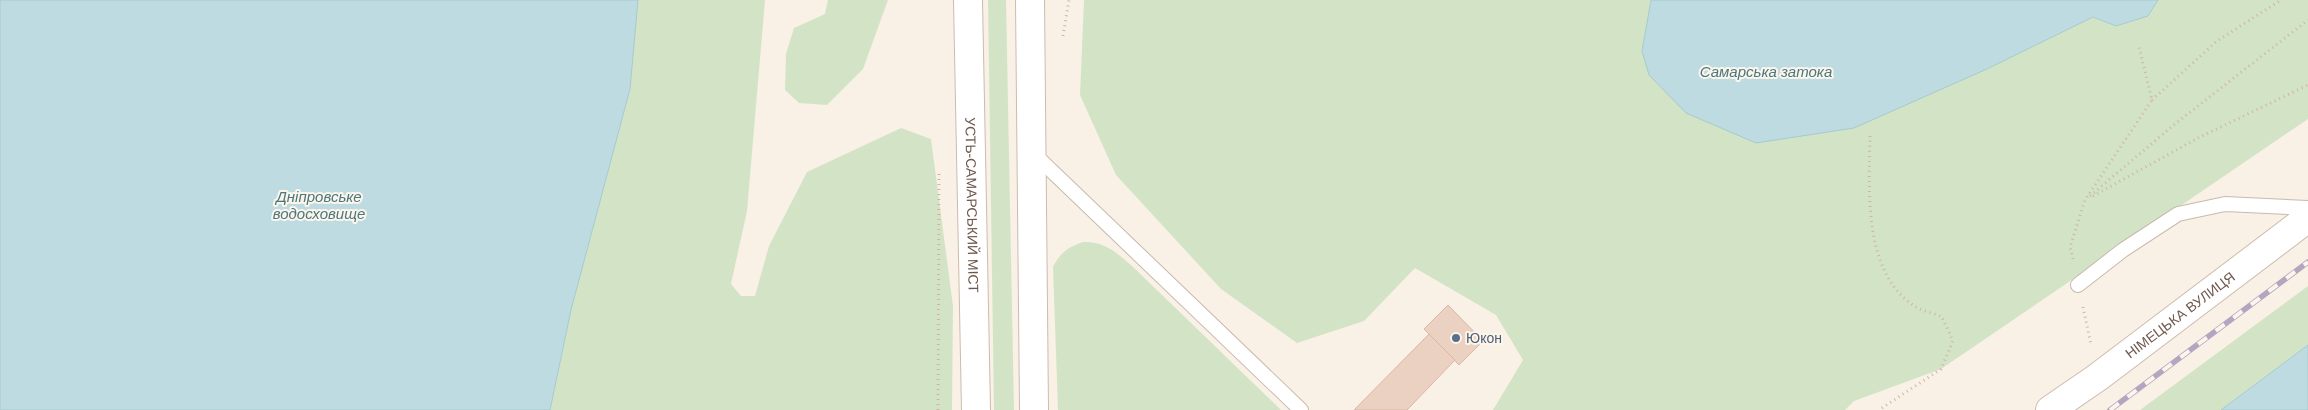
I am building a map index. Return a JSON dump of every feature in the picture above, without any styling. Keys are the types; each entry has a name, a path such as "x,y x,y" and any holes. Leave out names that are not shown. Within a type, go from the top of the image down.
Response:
{"main road":[{"name":"УСТЬ-САМАРСЬКИЙ МІСТ","path":"968,0 976,410"},
{"path":"1030,0 1033,152 1034,410"},
{"name":"НІМЕЦЬКА ВУЛИЦЯ","path":"2050,410 2098,377 2308,218"}],"lane":[{"path":"1033,152 1301,410"},
{"path":"2078,286 2123,250 2178,214 2225,204 2308,208"}],"path":[{"path":"2098,377 2070,247 2085,200 2152,100 2217,41 2281,0"},
{"path":"2085,200 2190,112 2308,20"},
{"path":"2139,47 2152,100"},
{"path":"2085,200 2200,137 2308,85"},
{"path":"1870,136 1869,196 1874,239 1890,282 1913,305 1942,317 1953,342 1941,369 1879,410"},
{"path":"938,410 939,166"}],"green space":[{"path":"638,0 765,0 747,211 731,284 741,296 755,296 769,246 807,172 901,128 931,139 953,306 952,410 550,410 571,310 630,89"},
{"path":"828,0 888,0 863,69 827,105 799,103 785,90 786,54 794,28 825,14"},
{"path":"988,0 1006,0 1014,410 994,410"},
{"path":"1084,0 1651,0 1642,51 1854,128 1987,69 2093,17 2116,26 2148,16 2158,0 2308,0 2308,119 1941,369 1854,401 1845,410 1493,410 1523,360 1496,315 1415,268 1364,321 1297,343 1221,289 1116,175 1080,95"},
{"path":"1083,242 1104,245 1132,266 1281,410 1058,410 1053,267 1065,251"},
{"path":"2308,286 2308,345 2221,410 2140,410"}],"water":[{"name":"Дніпровське водосховище","path":"0,0 638,0 630,89 571,310 550,410 0,410"},
{"name":"Самарська затока","path":"1651,0 2158,0 2148,16 2116,26 2093,17 1987,69 1854,128 1756,143 1686,113 1649,75 1642,51"},
{"path":"2308,345 2308,410 2221,410"}],"building":[{"name":"Юкон","path":"1448,305 1483,341 1459,365 1424,329"},
{"path":"1429,334 1455,360 1407,410 1354,410"}],"railway":[{"path":"2110,410 2308,262"}],"place":[{"name":"Юкон","path":"1456,338"}]}
